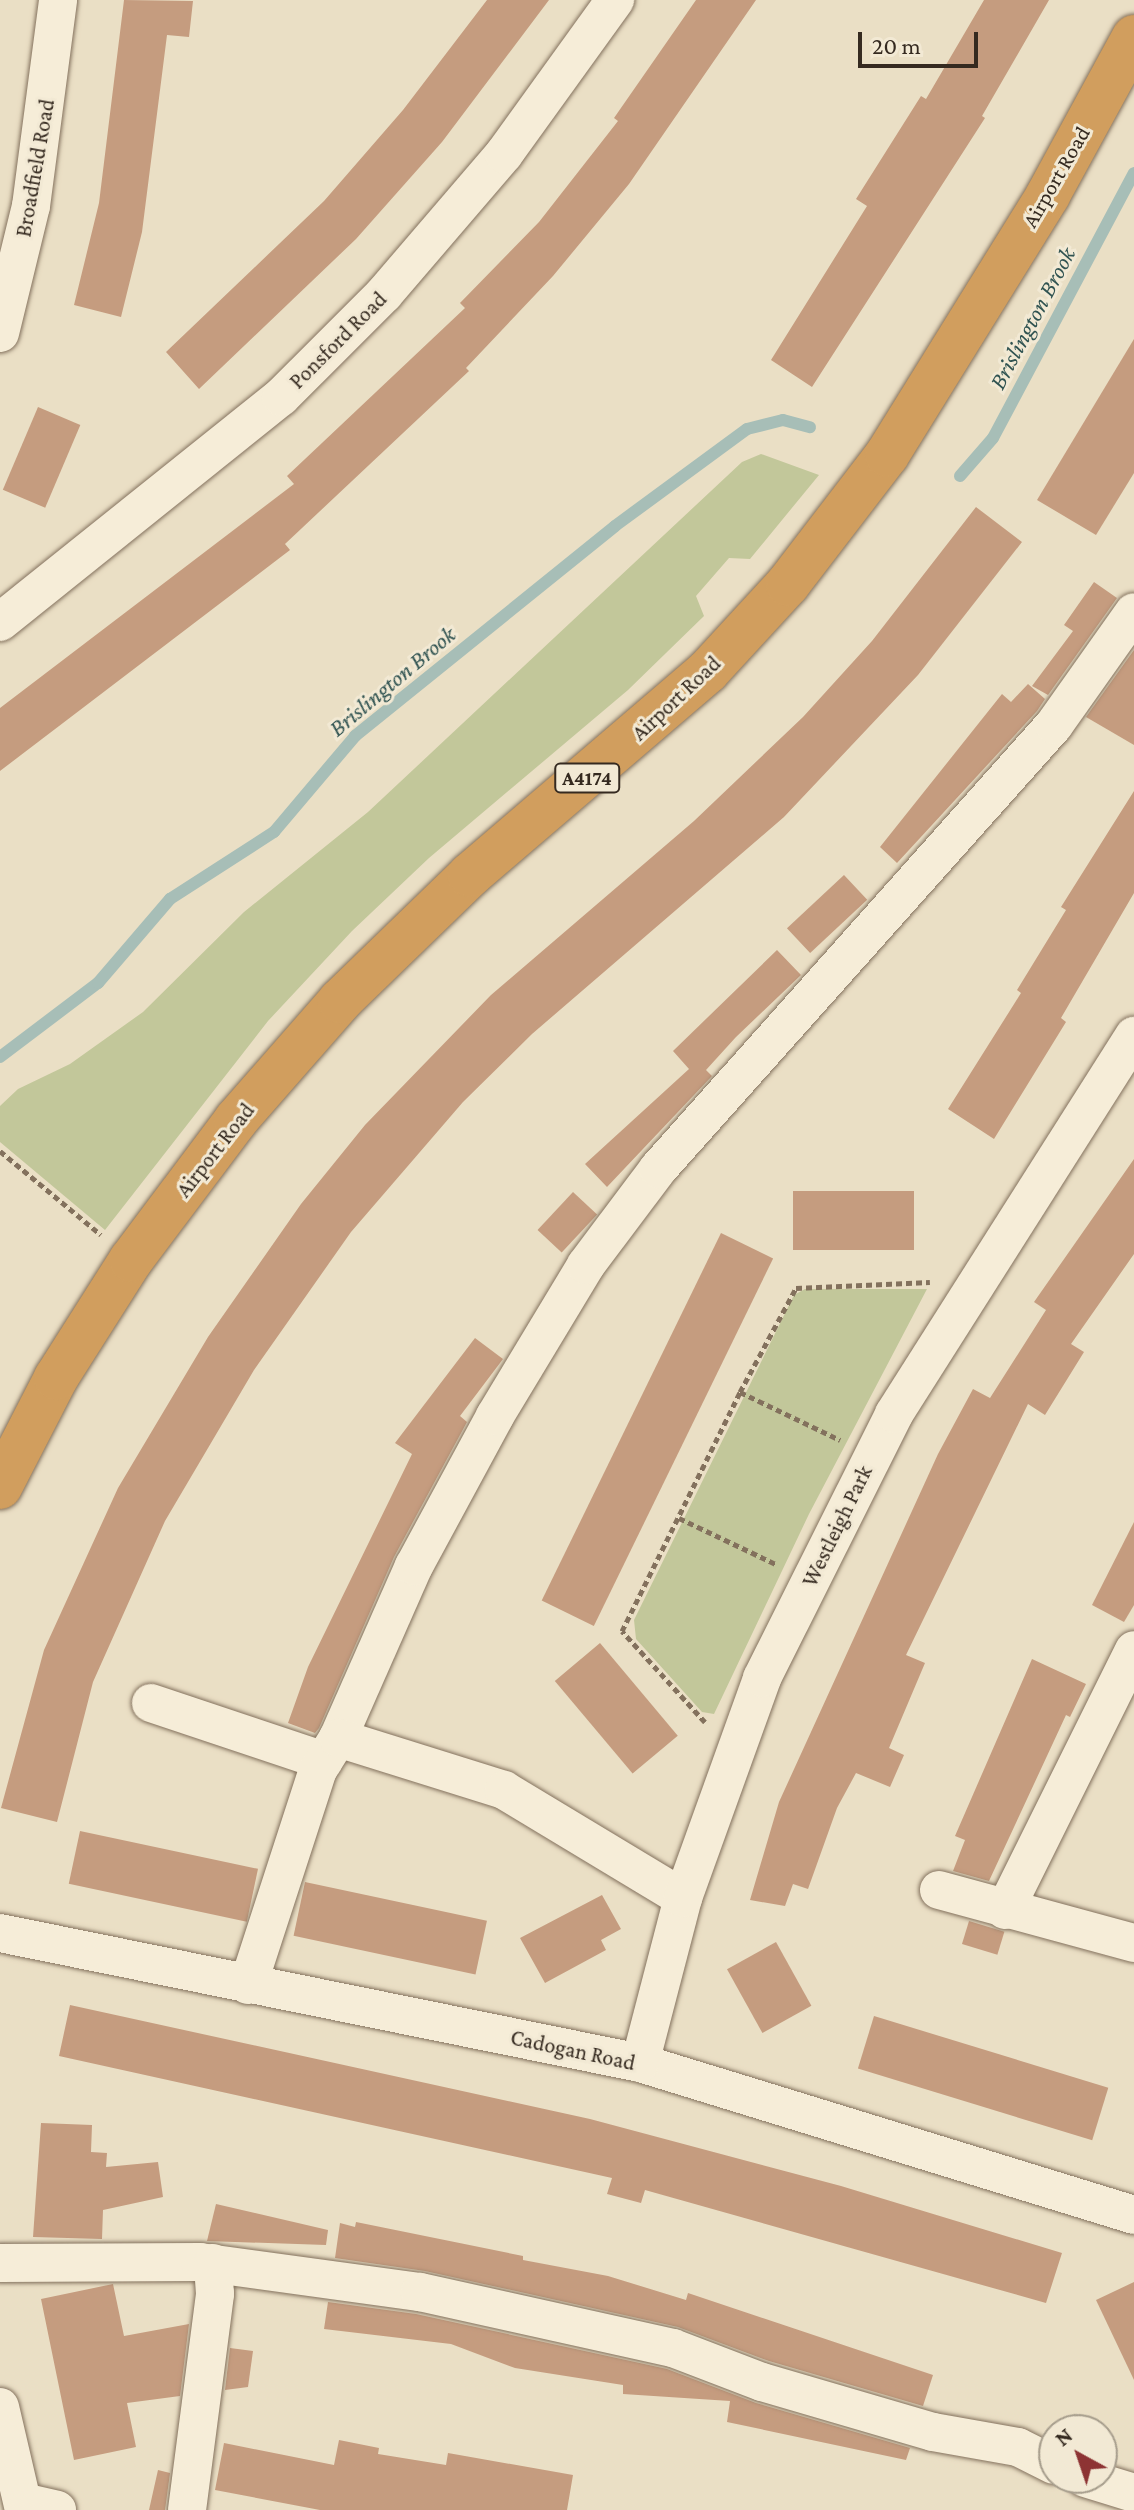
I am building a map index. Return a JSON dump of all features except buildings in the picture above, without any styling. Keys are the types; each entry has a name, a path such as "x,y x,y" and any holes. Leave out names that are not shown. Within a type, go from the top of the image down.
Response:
{"highway":[{"name":"Airport Road","path":"0,1487 56,1378 131,1260 246,1108 373,970 470,875 708,671 788,584 887,455 1048,195 1134,37"}],"street":[{"name":"Broadfield Road","path":"0,333 31,206 58,0"},
{"name":"Ponsford Road","path":"0,622 259,416 384,294 504,154 615,0"},
{"path":"248,1985 331,1749 414,1566 495,1416 586,1265 686,1136 1054,725 1134,612"},
{"name":"Westleigh Park","path":"640,2063 683,1898 732,1752 810,1581 872,1455 978,1279 1134,1036"},
{"path":"1005,1910 1134,1650"},
{"path":"151,1703 504,1790 683,1898"},
{"path":"939,1890 1134,1943"},
{"name":"Cadogan Road","path":"2,1942 248,1985 640,2063 1134,2215"},
{"path":"0,2263 213,2263 420,2292 673,2348 762,2382 933,2432 1018,2447 1038,2457"},
{"path":"187,2510 215,2294 213,2263"},
{"path":"0,2407 35,2507"}],"path":[{"path":"0,1151 109,1242"},
{"path":"732,1752 622,1631 740,1392 796,1288 978,1279"},
{"path":"740,1392 872,1455"},
{"path":"679,1518 810,1581"}],"green space":[{"path":"761,454 819,475 750,559 729,558 696,596 704,616 628,690 429,858 352,931 268,1021 105,1230 0,1142 0,1106 18,1089 70,1064 143,1012 244,912 368,812 742,462"},
{"path":"805,1289 927,1289 809,1514 714,1714 702,1712 636,1639 634,1620 794,1295"}],"waterway":[{"name":"Brislington Brook","path":"960,476 993,438 1134,173"},
{"name":"Brislington Brook","path":"0,1057 98,983 170,899 274,832 355,736 615,526 747,429 783,420 810,427"}]}
